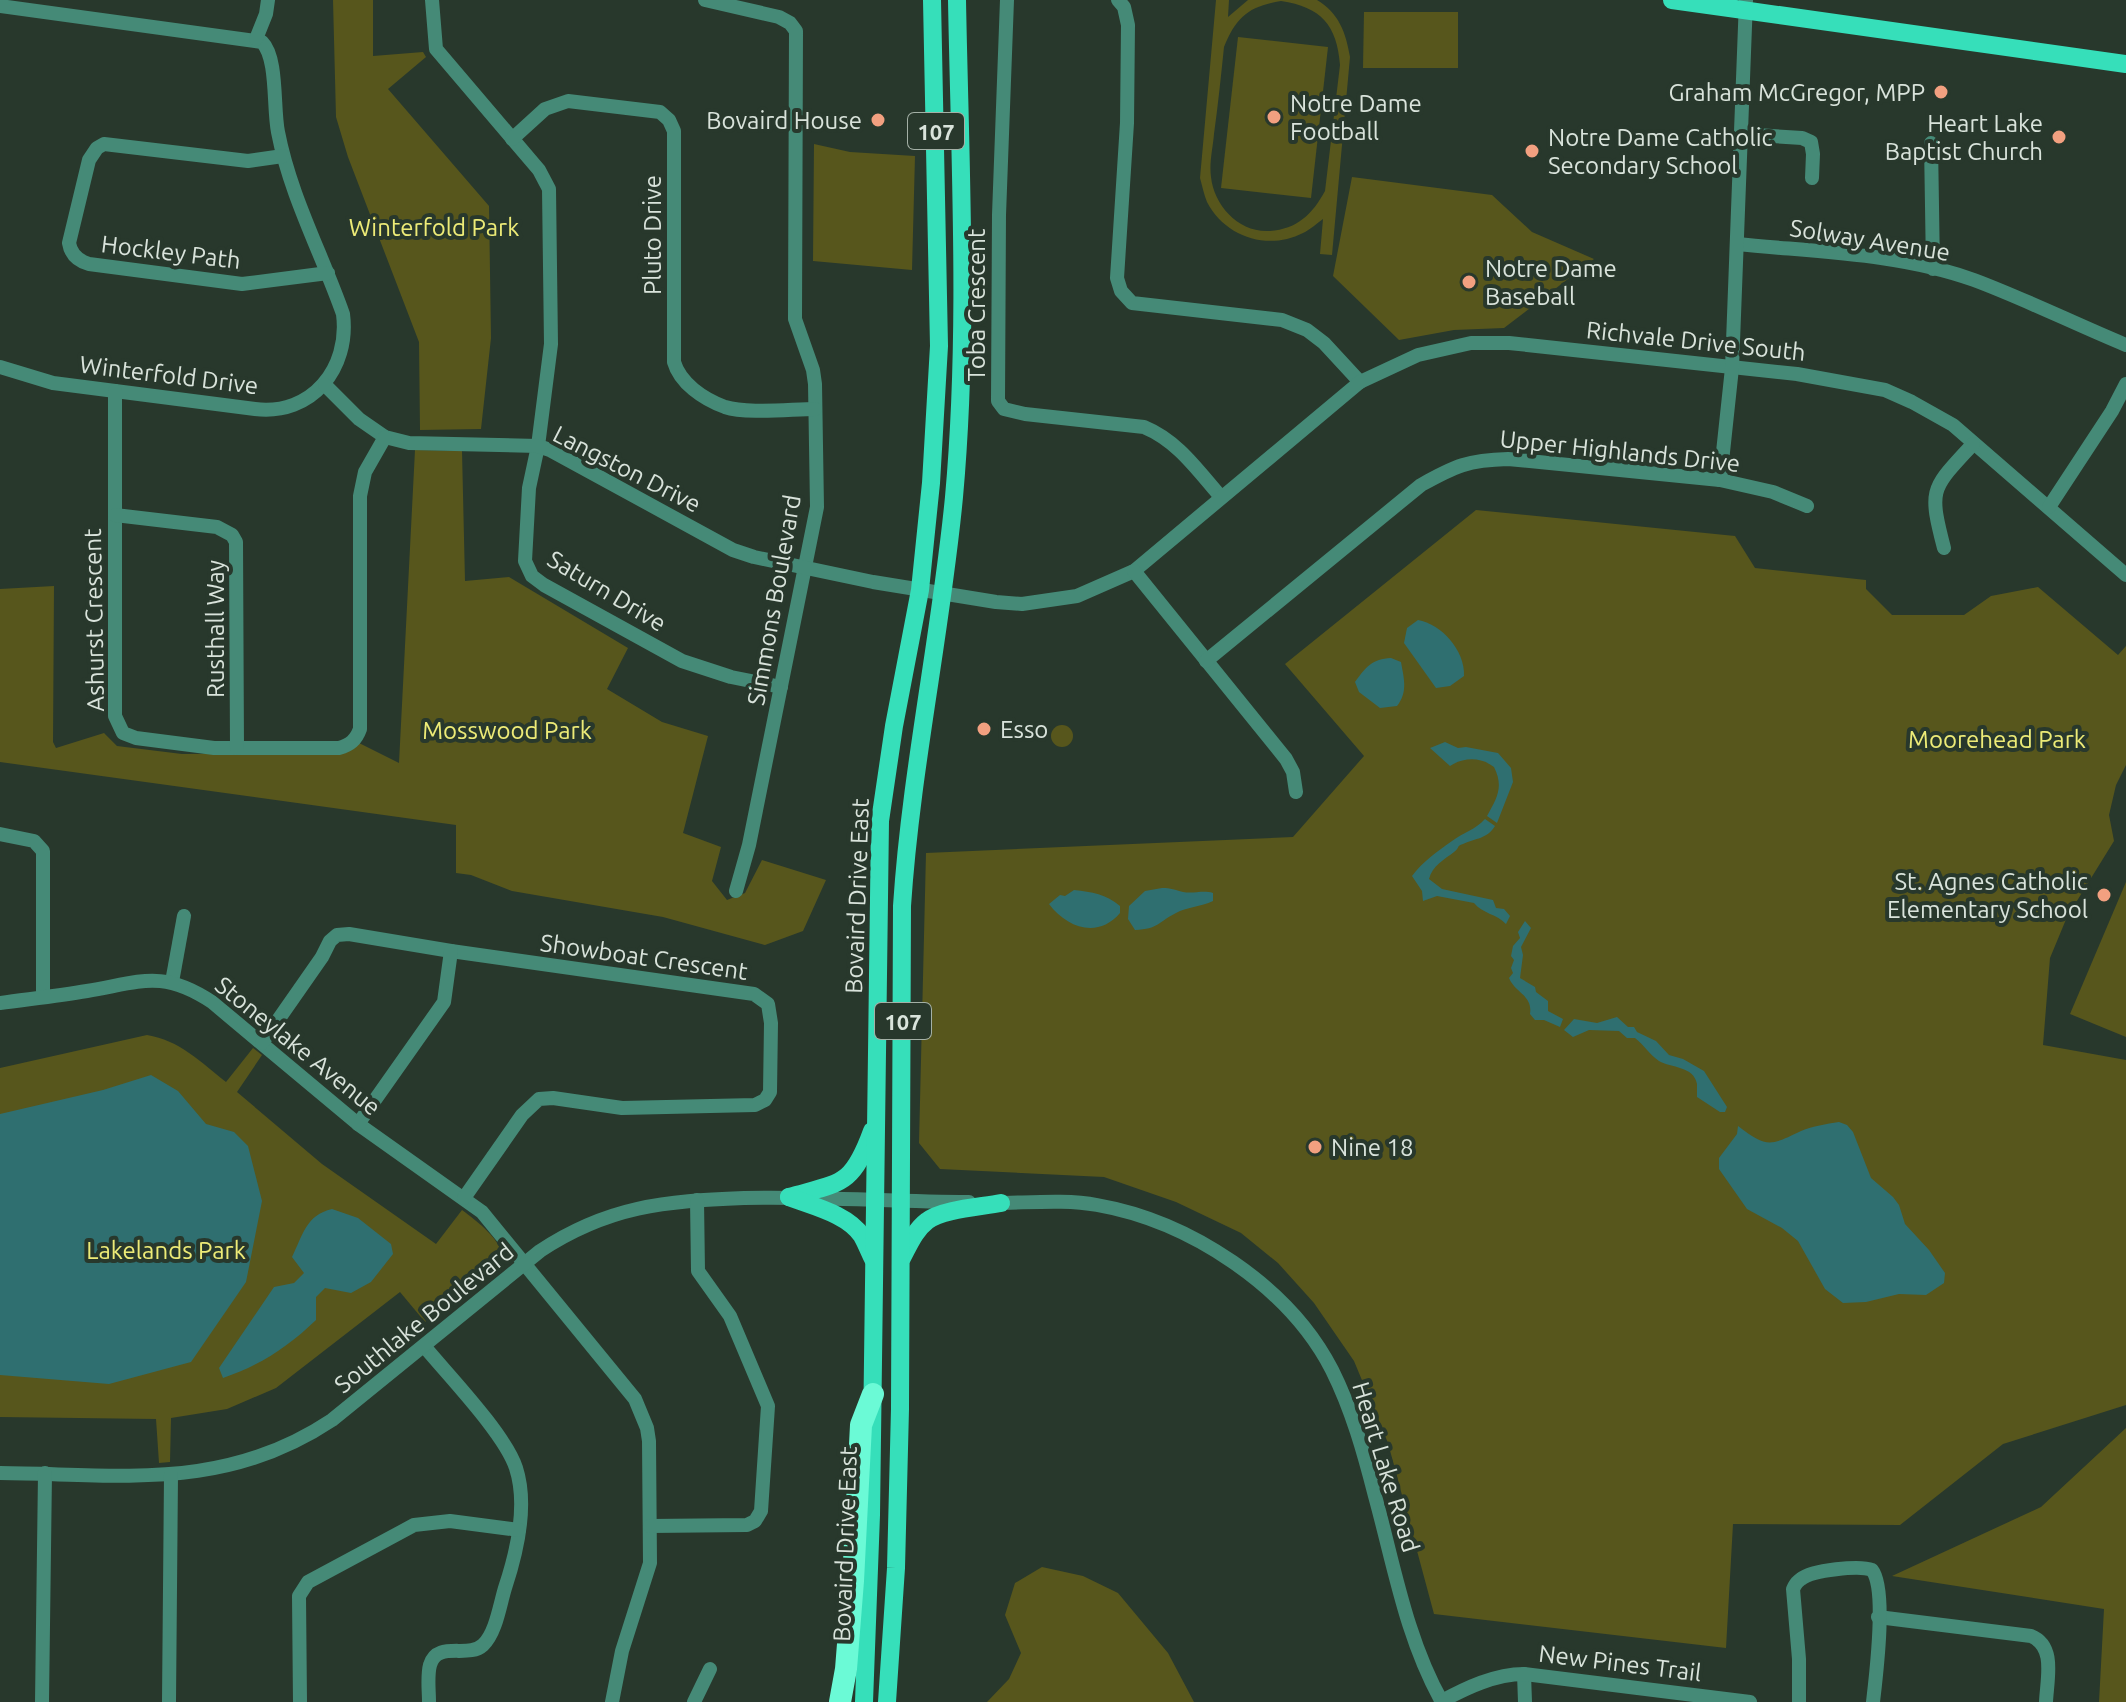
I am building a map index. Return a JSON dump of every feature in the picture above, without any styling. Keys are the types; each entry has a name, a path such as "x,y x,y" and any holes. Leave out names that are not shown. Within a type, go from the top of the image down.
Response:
{"highway":[{"path":"840,1702 846,1669 853,1581 861,1425 873,1394"}],"main road":[{"name":"Bovaird Drive East","path":"864,1702 876,1264 880,821 894,726 920,590 931,483 939,346 932,0"},
{"name":"Bovaird Drive East","path":"887,1702 898,1515 902,906 906,844 954,498 962,348 957,0"},
{"path":"1672,0 1746,5 2126,64"},
{"path":"789,1197 838,1183 848,1177 862,1159 877,1117"},
{"path":"789,1197 851,1224 862,1236 876,1264"},
{"path":"901,1261 915,1234 936,1216 1001,1203"}],"street":[{"path":"256,39 268,0"},
{"path":"432,0 436,49 539,170 549,189 551,344 538,446"},
{"name":"Simmons Boulevard","path":"705,0 779,17 796,31 795,319 813,370 815,409 817,507 749,845 736,891"},
{"name":"Toba Crescent","path":"1007,0 999,215 998,401 1004,409 1025,414 1144,427 1161,434 1176,445 1221,497"},
{"path":"1118,0 1124,7 1128,25 1127,123 1117,278 1121,291 1132,303 1282,320 1307,330 1324,343 1360,382"},
{"path":"1720,480 1732,368 1746,5"},
{"path":"0,6 48,6 256,39 266,46 272,56 275,117 283,156 343,314 345,336 337,364 325,385"},
{"name":"Pluto Drive","path":"512,139 545,109 568,101 660,112 669,120 674,131 674,362 678,375 690,387 725,407 815,409"},
{"path":"1742,134 1802,138 1811,142 1812,178"},
{"path":"1931,143 1933,269"},
{"name":"Hockley Path","path":"283,156 248,161 104,144 89,160 70,248 76,259 89,264 225,283 258,284 328,273"},
{"name":"Solway Avenue","path":"1737,244 1842,254 1933,269 1973,280 2126,345"},
{"name":"Richvale Drive South","path":"920,590 1022,604 1055,600 1100,588 1134,571 1360,382 1418,355 1471,343 1509,343 1797,374 1885,390 1944,420 2126,575"},
{"name":"Winterfold Drive","path":"0,367 47,381 270,410 297,404 325,385"},
{"path":"2049,507 2112,411 2126,384"},
{"name":"Langston Drive","path":"325,385 359,419 385,437 409,443 538,446 733,550 804,568 920,590"},
{"name":"Ashurst Crescent","path":"115,391 115,716 120,729 136,738 214,748 339,748 357,737 360,729 360,496 365,472 385,437"},
{"path":"1944,548 1933,506 1935,494 1943,477 1973,444"},
{"name":"Saturn Drive","path":"538,446 529,488 525,561 532,576 682,661 731,677 781,687"},
{"name":"Upper Highlands Drive","path":"1206,661 1421,485 1457,465 1477,460 1508,459 1720,480 1773,492 1807,506"},
{"name":"Rusthall Way","path":"115,515 217,527 232,535 236,542 237,748"},
{"path":"1134,571 1286,759 1293,772 1296,792"},
{"path":"0,834 34,841 43,851 43,997"},
{"path":"172,982 184,916"},
{"name":"Showboat Crescent","path":"262,1043 330,941 337,935 349,934 754,994 768,1004 771,1023 770,1092 765,1100 745,1106 622,1108 553,1098 539,1099 522,1115 464,1198"},
{"path":"358,1124 444,1002 451,951"},
{"name":"Stoneylake Avenue","path":"0,1003 103,988 135,980 172,982 212,1002 358,1124 464,1198 492,1222 619,1377 642,1414 649,1441 648,1572 622,1651 612,1702"},
{"name":"Southlake Boulevard","path":"0,1473 171,1475 246,1463 300,1440 332,1420 525,1263 565,1235 603,1218 659,1203 697,1200 789,1197 876,1199"},
{"name":"Heart Lake Road","path":"876,1199 1095,1204 1184,1234 1251,1275 1290,1312 1324,1357 1343,1394 1361,1445 1413,1638 1442,1702"},
{"path":"650,1526 747,1525 755,1521 761,1511 768,1406 730,1316 698,1271 697,1200"},
{"path":"424,1346 498,1436 512,1457 519,1484 519,1530 515,1556 489,1635 479,1648 446,1651 432,1660 429,1702"},
{"path":"42,1702 45,1473"},
{"path":"169,1702 171,1475"},
{"path":"300,1702 298,1606 299,1596 308,1582 414,1525 463,1521 519,1530"},
{"path":"1799,1702 1793,1589 1805,1576 1865,1567 1877,1576 1880,1642 1873,1702"},
{"path":"1878,1617 2039,1639 2048,1651 2046,1702"},
{"path":"694,1702 710,1669"},
{"path":"1524,1674 1525,1702"},
{"name":"New Pines Trail","path":"1442,1702 1462,1690 1501,1676 1524,1674 1750,1702"}],"green space":[{"name":"Winterfold Park","path":"333,0 373,0 373,56 423,52 426,57 388,89 489,206 491,338 481,429 420,430 419,342 348,157 336,117"},
{"path":"1216,0 1229,0 1228,17 1248,0 1317,0 1325,5 1340,24 1350,57 1332,255 1320,254 1323,219 1303,233 1276,241 1236,232 1215,214 1207,202 1200,178","holes":["1281,1 1295,4 1324,20 1331,29 1338,51 1340,65 1325,191 1302,220 1287,228 1257,230 1238,222 1222,207 1211,177 1224,47 1233,28 1252,10"]},
{"path":"1364,12 1458,12 1458,68 1363,68"},
{"name":"Notre Dame Football","path":"1238,37 1328,47 1311,198 1221,188"},
{"path":"814,144 850,152 915,156 912,270 813,261"},
{"path":"1352,177 1492,195 1532,232 1594,259 1504,328 1454,330 1399,340 1333,276"},
{"name":"Mosswood Park","path":"415,450 462,451 465,581 509,577 628,648 607,689 662,722 708,736 683,833 721,847 712,881 727,900 745,893 762,860 826,880 803,931 765,945 663,917 512,891 471,875 456,873 456,825 0,762 0,589 54,586 53,742 56,748 104,733 117,746 182,754 336,753 359,743 399,763"},
{"name":"Moorehead Park","path":"1476,510 1735,536 1755,568 1866,580 1866,589 1892,615 1964,615 1991,596 2038,587 2118,655 2126,646 2126,765 2116,785 2109,815 2114,841 2067,917 2050,958 2043,1045 2126,1060 2126,1405 2003,1444 1900,1525 1733,1524 1726,1648 1434,1614 1388,1443 1354,1361 1314,1303 1278,1263 1241,1233 1176,1202 1104,1177 940,1169 919,1143 926,853 1293,837 1364,756 1285,664"},
{"path":"1062,725 1070,728 1073,736 1070,744 1062,747 1054,744 1051,736 1054,728"},
{"path":"2126,882 2126,1037 2070,1014"},
{"name":"Lakelands Park","path":"147,1035 179,1047 226,1082 253,1048 262,1055 237,1092 322,1164 436,1244 462,1210 494,1238 504,1260 425,1322 400,1292 276,1388 227,1409 171,1418 170,1462 159,1463 156,1419 0,1417 0,1068"},
{"path":"2126,1428 2126,1702 2099,1702 2104,1609 1892,1576 2041,1507"},
{"path":"1042,1567 1083,1576 1118,1593 1168,1653 1194,1702 987,1702 1009,1679 1021,1653 1005,1615 1015,1583"}],"water":[{"path":"1418,620 1435,627 1456,648 1464,676 1450,686 1436,688 1404,643 1407,628"},
{"path":"1391,658 1401,662 1404,690 1397,706 1380,708 1359,692 1355,682 1370,665"},
{"path":"1445,742 1458,748 1498,753 1511,768 1513,782 1497,823 1487,816 1499,787 1494,767 1472,759 1450,766 1430,748"},
{"path":"1485,819 1495,826 1492,830 1459,846 1436,867 1429,879 1442,889 1493,900 1496,908 1504,909 1510,916 1506,924 1474,903 1437,896 1423,901 1422,891 1412,876 1436,853"},
{"path":"1162,888 1213,893 1213,901 1180,911 1154,927 1135,930 1128,919 1129,906 1145,891"},
{"path":"1074,890 1109,899 1120,906 1120,913 1102,926 1093,928 1074,924 1049,904 1060,895 1065,896"},
{"path":"1525,921 1531,928 1521,947 1520,978 1535,987 1536,992 1548,1001 1548,1011 1563,1019 1560,1027 1544,1020 1535,1020 1530,1014 1529,1002 1509,978 1513,973 1513,946 1520,938 1518,932"},
{"path":"1617,1017 1628,1027 1634,1027 1637,1032 1656,1041 1669,1055 1704,1071 1727,1107 1725,1112 1697,1097 1697,1084 1691,1074 1659,1061 1635,1038 1627,1038 1619,1031 1589,1030 1573,1037 1564,1030 1574,1019 1597,1023"},
{"path":"151,1075 178,1091 206,1124 234,1132 248,1146 262,1201 246,1282 191,1362 109,1384 0,1375 0,1114 103,1090"},
{"path":"1839,1122 1853,1132 1871,1178 1893,1197 1905,1224 1945,1273 1944,1283 1926,1295 1899,1294 1866,1302 1843,1303 1825,1289 1798,1241 1782,1228 1747,1209 1719,1169 1719,1158 1737,1134 1738,1126 1756,1138 1775,1142 1810,1128"},
{"path":"332,1209 358,1218 391,1244 393,1254 371,1282 351,1293 325,1288 316,1297 316,1320 305,1330 261,1361 223,1378 219,1368 274,1287 294,1283 304,1273 292,1257 306,1227 316,1216"}],"place":[{"name":"Graham McGregor, MPP","path":"1941,92"},
{"name":"Notre Dame Football","path":"1274,117"},
{"name":"Bovaird House","path":"878,120"},
{"name":"Heart Lake Baptist Church","path":"2059,137"},
{"name":"Notre Dame Catholic Secondary School","path":"1532,151"},
{"name":"Notre Dame Baseball","path":"1469,282"},
{"name":"Esso","path":"984,729"},
{"name":"St. Agnes Catholic Elementary School","path":"2104,895"},
{"name":"Nine 18","path":"1315,1147"}]}
